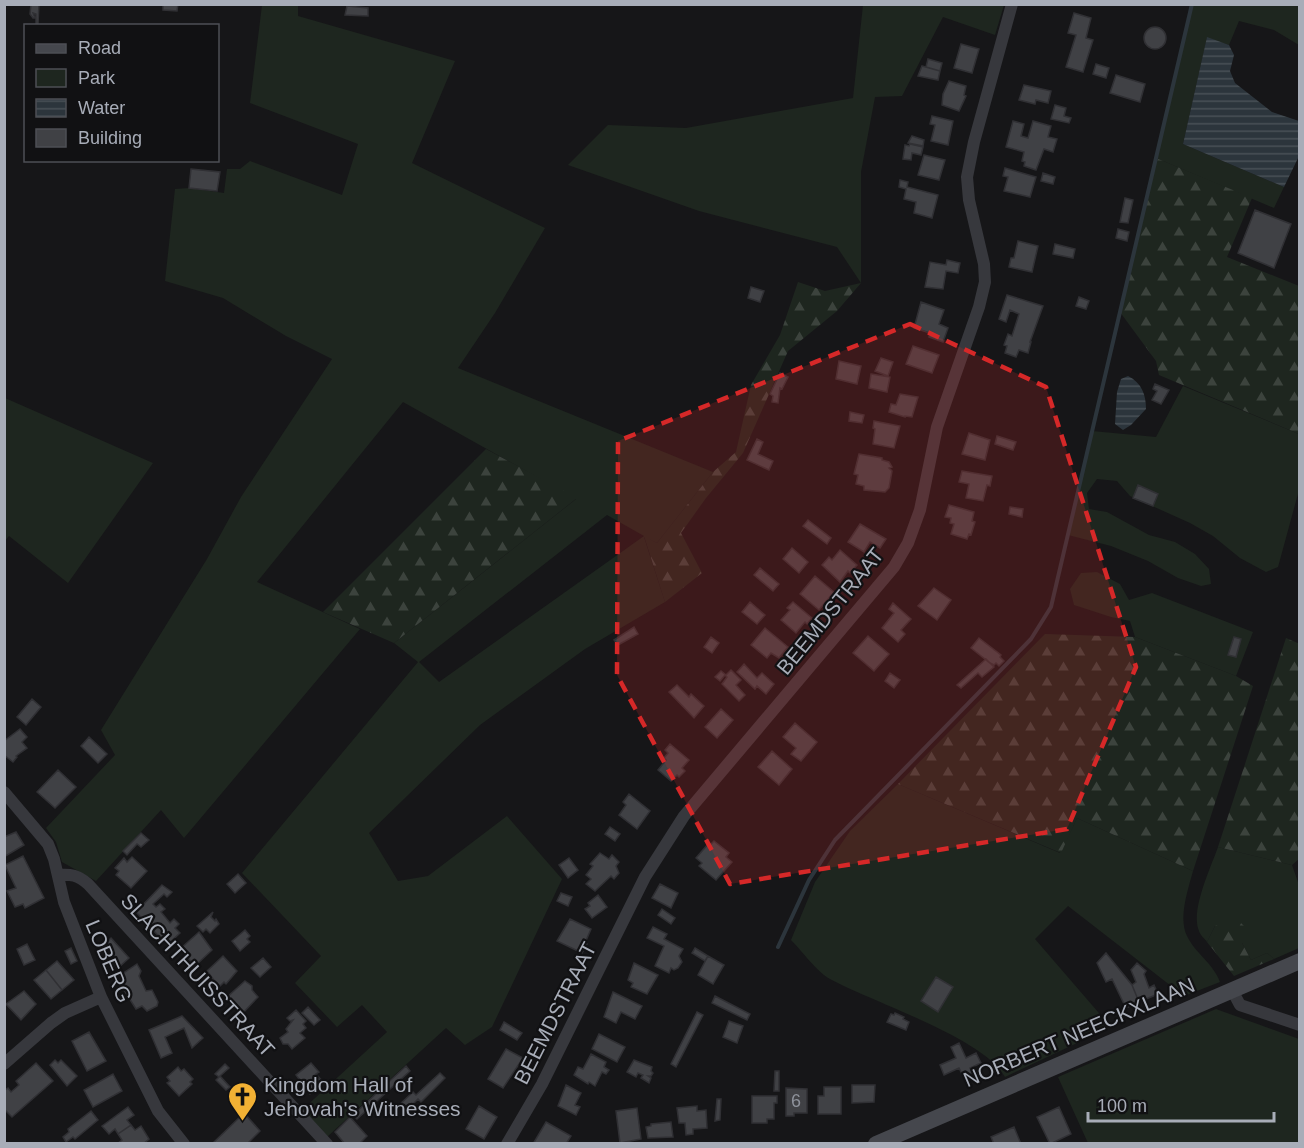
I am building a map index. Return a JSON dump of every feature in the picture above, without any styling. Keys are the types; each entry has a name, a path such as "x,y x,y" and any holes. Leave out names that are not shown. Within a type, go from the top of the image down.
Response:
{"main road":[{"name":"NORBERT NEECKXLAAN","path":"876,1143 1299,961"}],"street":[{"name":"BEEMDSTRAAT","path":"507,1143 542,1084 645,877 684,816 894,567 908,543 920,510 937,428 980,307 985,282 984,264 969,200 967,177 974,142 1012,4"},
{"name":"LOBERG","path":"4,792 48,844 64,902 101,997 158,1111 184,1143"},
{"name":"SLACHTHUISSTRAAT","path":"58,875 80,876 327,1143"},
{"path":"1232,990 1240,1005 1299,1025"},
{"path":"4,1064 65,1013 101,997"}],"highlighted area":[{"path":"910,324 1046,387 1136,667 1067,829 730,884 617,675 618,441"}],"green space":[{"path":"262,5 298,5 298,16 455,61 412,163 545,228 495,313 458,368 713,472 657,543 644,537 665,602 585,649 480,725 369,833 398,881 428,876 507,816 562,879 492,1027 465,1045 446,1028 327,1137 302,1110 387,1032 362,1005 337,1027 295,983 321,956 242,873 418,662 394,643 576,499 403,402 257,582 360,629 184,838 161,810 96,881 62,862 56,842 46,828 115,755 101,730 207,559 241,497 332,359 286,336 223,298 165,281 175,189 189,188 224,193 227,169 240,169 250,161 342,195 358,144 250,103","holes":["607,515 644,536 439,682 419,662"]},
{"path":"863,5 1004,5 995,35 943,17 902,96 875,97 861,172 861,283 837,247 699,211 568,165 608,125 686,128 853,98"},
{"path":"1192,5 1299,5 1299,45 1274,30 1239,21 1229,45 1207,38 1183,144 1284,187 1274,208 1156,158"},
{"path":"1156,158 1252,198 1227,257 1299,286 1299,434 1159,375 1156,361 1120,312"},
{"path":"798,282 825,291 861,283 837,311 788,351 743,453 681,533 702,573 665,602 644,536 657,543 713,472 736,452 751,385 780,335"},
{"path":"1183,386 1299,434 1299,490 1278,567 1266,572 1240,558 1213,536 1190,523 1130,496 1117,481 1097,479 1087,493 1089,509 1107,512 1149,535 1175,542 1195,554 1209,569 1211,584 1201,586 1178,578 1148,561 1111,546 1068,535 1092,431 1156,437"},
{"path":"5,398 153,463 68,583 9,536 5,541"},
{"path":"486,449 577,498 394,643 323,612"},
{"path":"1097,572 1120,584 1129,600 1152,593 1253,632 1236,676 1135,637 1130,621 1074,605 1070,589 1081,573"},
{"path":"1045,634 1135,637 1236,676 1253,686 1193,871 1077,818 1061,853 898,784"},
{"path":"1286,638 1300,644 1300,858 1292,865 1218,847"},
{"path":"898,784 1060,853 1077,818 1193,871 1185,904 1184,929 1190,942 1213,969 1220,982 1184,996 1068,906 1035,939 1111,1027 1005,1077 975,1048 925,1022 825,976 791,940 815,882 850,831"},
{"path":"1218,847 1292,865 1299,885 1299,948 1274,959 1267,953 1251,960 1242,943 1215,926 1207,942 1201,935 1197,922 1199,901"},
{"path":"1236,918 1246,928 1242,943 1251,960 1267,953 1274,959 1234,976 1207,942 1215,926"},
{"path":"1216,1009 1299,1039 1299,1143 1088,1143 1058,1077"}],"water":[{"path":"1207,37 1229,45 1234,55 1230,71 1235,83 1272,112 1299,121 1299,156 1284,187 1183,144"},
{"path":"1128,376 1137,382 1142,390 1146,409 1123,430 1115,424 1117,392 1121,379"}],"building":[{"path":"31,4 39,4 38,24 36,24 36,14 33,13 35,18 33,18 30,14"},
{"path":"163,4 178,4 177,11 163,10"},
{"path":"347,6 368,8 368,16 345,15"},
{"path":"1074,13 1091,18 1086,38 1093,40 1083,72 1066,67 1076,35 1068,33"},
{"path":"1155,27 1163,30 1166,38 1163,46 1155,49 1147,46 1144,38 1147,30"},
{"path":"961,44 979,49 972,73 954,68"},
{"path":"928,59 942,63 940,71 926,67"},
{"path":"1096,64 1109,68 1106,78 1093,74"},
{"path":"922,66 940,71 938,80 918,76"},
{"path":"1116,75 1145,84 1140,102 1110,93"},
{"path":"949,81 966,86 964,95 966,96 959,111 942,105 943,94"},
{"path":"1024,85 1051,91 1048,103 1036,100 1035,104 1019,100"},
{"path":"1055,105 1066,108 1064,116 1071,118 1069,123 1051,119"},
{"path":"932,116 953,121 948,145 931,141 935,125 930,124"},
{"path":"1013,121 1024,124 1021,136 1028,138 1033,121 1051,126 1048,137 1057,139 1053,152 1044,149 1036,170 1024,166 1025,162 1022,161 1024,152 1006,147"},
{"path":"912,136 924,140 923,146 908,143"},
{"path":"905,145 923,147 921,155 912,153 911,160 903,159"},
{"path":"924,155 945,160 939,180 918,175"},
{"path":"1005,168 1036,177 1030,197 1004,191 1008,177 1003,176"},
{"path":"191,169 220,172 217,191 189,188"},
{"path":"1043,173 1055,177 1053,184 1041,181"},
{"path":"900,180 908,182 907,187 938,195 932,218 914,213 916,202 904,199 906,189 899,187"},
{"path":"1125,198 1133,200 1128,223 1120,222"},
{"path":"1255,210 1291,224 1274,268 1238,253"},
{"path":"1118,229 1129,232 1127,241 1116,238"},
{"path":"1018,241 1038,246 1032,272 1009,267"},
{"path":"1055,244 1075,249 1073,258 1053,254"},
{"path":"947,260 960,263 958,273 946,271 943,289 925,287 930,262 946,265"},
{"path":"751,287 764,291 760,302 748,298"},
{"path":"1007,295 1043,306 1028,353 1019,350 1016,357 1005,353 1007,346 1004,345 1008,334 1012,336 1019,314 1010,310 1006,322 999,319"},
{"path":"1079,297 1089,301 1086,309 1076,306"},
{"path":"921,302 944,310 939,324 948,328 943,342 929,337 930,333 914,328"},
{"path":"913,346 939,355 932,373 906,364"},
{"path":"881,358 893,362 888,376 875,371"},
{"path":"839,361 861,366 857,384 836,379"},
{"path":"780,373 788,377 782,389 780,388 778,403 772,402 773,396 770,394"},
{"path":"871,374 890,377 887,392 869,388"},
{"path":"1155,384 1169,390 1161,404 1152,400 1157,391 1153,389"},
{"path":"900,394 918,397 912,417 889,412 891,404 896,405"},
{"path":"850,412 864,415 862,423 849,421"},
{"path":"874,421 900,426 894,448 873,444"},
{"path":"969,433 990,440 985,460 962,454"},
{"path":"997,436 1016,442 1013,450 995,444"},
{"path":"757,439 763,442 758,454 773,461 769,470 747,460"},
{"path":"859,454 882,458 889,462 892,467 889,468 892,471 889,488 885,492 864,490 864,486 856,484 858,475 854,474"},
{"path":"962,471 992,476 983,501 966,498 969,484 959,482"},
{"path":"1138,485 1158,494 1153,506 1133,498"},
{"path":"949,505 974,512 972,521 975,522 971,535 969,534 967,539 951,534 954,524 950,523 951,518 945,517"},
{"path":"1010,507 1023,509 1022,517 1009,514"},
{"path":"808,520 831,538 827,544 803,526"},
{"path":"860,524 886,539 880,548 870,542 864,552 848,542"},
{"path":"792,548 808,562 799,573 783,559"},
{"path":"840,550 857,565 850,573 848,571 840,582 822,565 829,557 832,560"},
{"path":"760,568 779,584 773,591 754,575"},
{"path":"815,576 834,592 819,610 800,594"},
{"path":"934,588 951,600 937,620 918,606"},
{"path":"750,602 765,615 757,624 742,612"},
{"path":"793,602 812,618 807,624 805,622 796,633 781,620 790,610 787,608"},
{"path":"893,603 911,619 901,630 905,634 898,642 882,628 894,613 889,609"},
{"path":"634,627 638,634 618,645 614,640"},
{"path":"765,628 788,647 779,658 771,653 767,658 751,645"},
{"path":"868,636 889,654 874,671 853,653"},
{"path":"711,637 719,643 712,653 704,647"},
{"path":"1234,637 1241,639 1236,657 1228,655"},
{"path":"979,638 1001,655 1004,661 999,666 996,663 994,665 990,663 971,648"},
{"path":"986,659 994,667 982,677 978,673 961,688 957,685"},
{"path":"744,664 757,678 762,673 774,684 766,694 757,686 755,689 737,672"},
{"path":"731,670 741,680 736,685 745,695 739,701 722,684 727,677 725,675 720,681 715,677 721,671 726,675"},
{"path":"890,673 900,680 894,688 885,681"},
{"path":"677,685 689,697 691,694 704,706 694,718 669,692"},
{"path":"32,699 41,707 26,725 17,717"},
{"path":"721,709 733,720 717,738 705,727"},
{"path":"795,723 817,742 801,761 791,754 796,748 783,737"},
{"path":"20,729 27,737 22,742 27,748 16,756 13,762 4,755 4,741"},
{"path":"89,737 107,754 98,763 81,746"},
{"path":"670,744 689,760 682,768 685,771 671,781 658,770 666,760 664,758 668,753 665,750"},
{"path":"772,751 792,769 779,785 758,767"},
{"path":"58,770 76,787 55,808 37,792"},
{"path":"629,794 650,811 637,829 619,815 626,805 623,802"},
{"path":"610,827 620,834 615,841 605,834"},
{"path":"16,832 24,845 4,857 4,837"},
{"path":"141,833 149,840 141,847 137,844 127,855 123,851"},
{"path":"714,841 729,853 726,857 732,862 716,880 699,866 702,863 696,858 709,843"},
{"path":"600,853 609,859 612,855 619,862 616,866 619,873 614,879 611,876 595,891 586,884 591,879 586,875 593,866 590,864"},
{"path":"23,856 44,898 25,908 23,904 15,907 7,891 16,888 5,865"},
{"path":"132,857 147,871 131,888 116,875 119,871 115,868 124,858 127,862"},
{"path":"569,858 578,870 568,878 559,865"},
{"path":"238,874 246,883 235,893 227,884"},
{"path":"660,884 678,893 671,908 652,898"},
{"path":"162,885 172,892 167,897 164,894 153,904 156,907 160,904 165,909 161,912 170,923 174,919 179,924 175,928 180,933 167,945 136,912"},
{"path":"561,893 572,897 568,906 557,901"},
{"path":"598,895 607,907 592,918 585,909 590,906 588,903"},
{"path":"662,909 675,918 671,924 658,915"},
{"path":"213,912 211,917 219,924 210,933 206,929 203,932 197,926"},
{"path":"570,919 591,929 582,953 557,941"},
{"path":"653,927 667,934 664,939 683,949 679,956 682,962 678,968 674,970 671,968 669,973 655,966 664,946 647,938"},
{"path":"245,930 250,936 247,939 250,942 240,951 232,941"},
{"path":"199,932 212,950 195,966 180,949"},
{"path":"111,938 129,958 117,969 104,954 107,951 103,946"},
{"path":"27,944 35,960 24,965 17,949"},
{"path":"71,948 77,961 71,964 65,951"},
{"path":"695,948 708,956 705,961 692,953"},
{"path":"1106,953 1132,985 1139,1002 1126,1008 1112,979 1106,982 1097,963"},
{"path":"223,956 237,971 226,984 224,982 219,987 207,971"},
{"path":"708,956 724,965 713,984 698,975"},
{"path":"263,958 271,967 260,977 251,968"},
{"path":"57,961 74,980 62,990 46,970"},
{"path":"634,963 658,975 647,994 631,987 633,983 628,980"},
{"path":"1137,963 1146,971 1144,974 1149,988 1154,985 1158,994 1139,1002 1132,985 1136,982 1131,970"},
{"path":"137,964 141,971 139,976 146,991 152,990 158,1002 157,1006 147,1011 142,1006 136,1009 122,983 126,981 122,974"},
{"path":"46,970 62,990 51,999 34,980"},
{"path":"936,977 953,987 938,1012 921,1001"},
{"path":"245,981 252,986 252,990 258,997 242,1014 226,998"},
{"path":"24,991 36,1004 21,1020 6,1004"},
{"path":"613,992 642,1006 635,1019 621,1012 616,1023 604,1017"},
{"path":"715,996 750,1014 747,1020 712,1003"},
{"path":"308,1007 320,1020 314,1025 302,1013"},
{"path":"296,1010 306,1021 303,1024 306,1028 300,1033 305,1038 292,1049 288,1044 283,1044 280,1038 288,1032 286,1029 293,1020 290,1021 287,1018"},
{"path":"697,1012 703,1015 676,1067 671,1064"},
{"path":"895,1013 909,1022 906,1030 887,1022 891,1014"},
{"path":"182,1016 203,1038 192,1048 184,1028 165,1037 172,1053 161,1058 149,1030"},
{"path":"729,1021 743,1026 737,1043 723,1037"},
{"path":"504,1022 522,1033 517,1040 500,1030"},
{"path":"89,1032 106,1061 87,1071 72,1041"},
{"path":"599,1034 625,1047 617,1062 592,1049"},
{"path":"959,1043 966,1058 976,1053 981,1063 970,1068 973,1073 964,1078 959,1068 944,1075 940,1065 956,1058 951,1047"},
{"path":"506,1049 523,1058 503,1088 488,1079"},
{"path":"591,1054 606,1062 604,1067 609,1070 606,1074 602,1072 595,1086 574,1075 578,1067 583,1069"},
{"path":"55,1060 58,1063 61,1060 77,1076 67,1086 50,1065"},
{"path":"634,1060 652,1067 653,1073 648,1076 651,1078 649,1083 641,1078 643,1075 638,1073 636,1077 627,1072"},
{"path":"36,1063 53,1081 12,1117 4,1109 4,1091 8,1088 11,1092 19,1085 16,1081"},
{"path":"311,1063 319,1072 316,1074 323,1082 310,1094 296,1075"},
{"path":"225,1064 229,1068 220,1076 230,1087 226,1090 216,1080 219,1077 215,1074"},
{"path":"406,1066 410,1071 357,1119 353,1115"},
{"path":"178,1067 181,1071 184,1069 193,1079 190,1082 192,1084 179,1096 167,1083 170,1081 167,1077"},
{"path":"775,1071 779,1071 779,1091 774,1091"},
{"path":"440,1073 445,1078 421,1102 418,1099 405,1112 399,1105 413,1092 416,1095"},
{"path":"113,1074 122,1091 93,1107 84,1090"},
{"path":"566,1085 581,1093 575,1105 580,1107 576,1115 558,1106"},
{"path":"852,1085 875,1085 874,1102 852,1103"},
{"path":"824,1087 841,1087 841,1114 818,1114 818,1096 824,1096"},
{"path":"786,1088 807,1089 807,1113 794,1113 794,1116 786,1116"},
{"path":"752,1096 777,1096 777,1103 774,1103 774,1119 767,1119 767,1123 752,1123"},
{"path":"717,1099 721,1099 720,1120 715,1121"},
{"path":"479,1106 497,1117 484,1139 466,1129"},
{"path":"697,1106 697,1111 706,1110 707,1128 693,1129 693,1134 686,1135 685,1123 679,1123 677,1108"},
{"path":"128,1107 134,1115 127,1120 131,1125 118,1134 115,1129 109,1134 102,1126"},
{"path":"1059,1107 1071,1134 1050,1144 1037,1117"},
{"path":"637,1108 641,1139 620,1143 616,1111"},
{"path":"91,1111 98,1120 75,1139 73,1137 66,1142 63,1137 69,1132 68,1129"},
{"name":"Kingdom Hall of Jehovah's Witnesses","path":"244,1113 260,1131 247,1144 212,1144"},
{"path":"350,1117 367,1136 359,1144 345,1144 335,1132"},
{"path":"546,1122 571,1136 566,1144 533,1144"},
{"path":"671,1122 673,1137 648,1138 646,1127 651,1124"},
{"path":"131,1125 135,1130 141,1126 149,1139 143,1144 117,1144 122,1140 118,1134"},
{"path":"1014,1127 1021,1144 994,1144 991,1137"}],"waterway":[{"path":"778,947 809,880 835,840 1031,639 1051,607 1192,4"}],"place":[{"name":"Kingdom Hall of Jehovah's Witnesses","path":"243,1122"}]}
